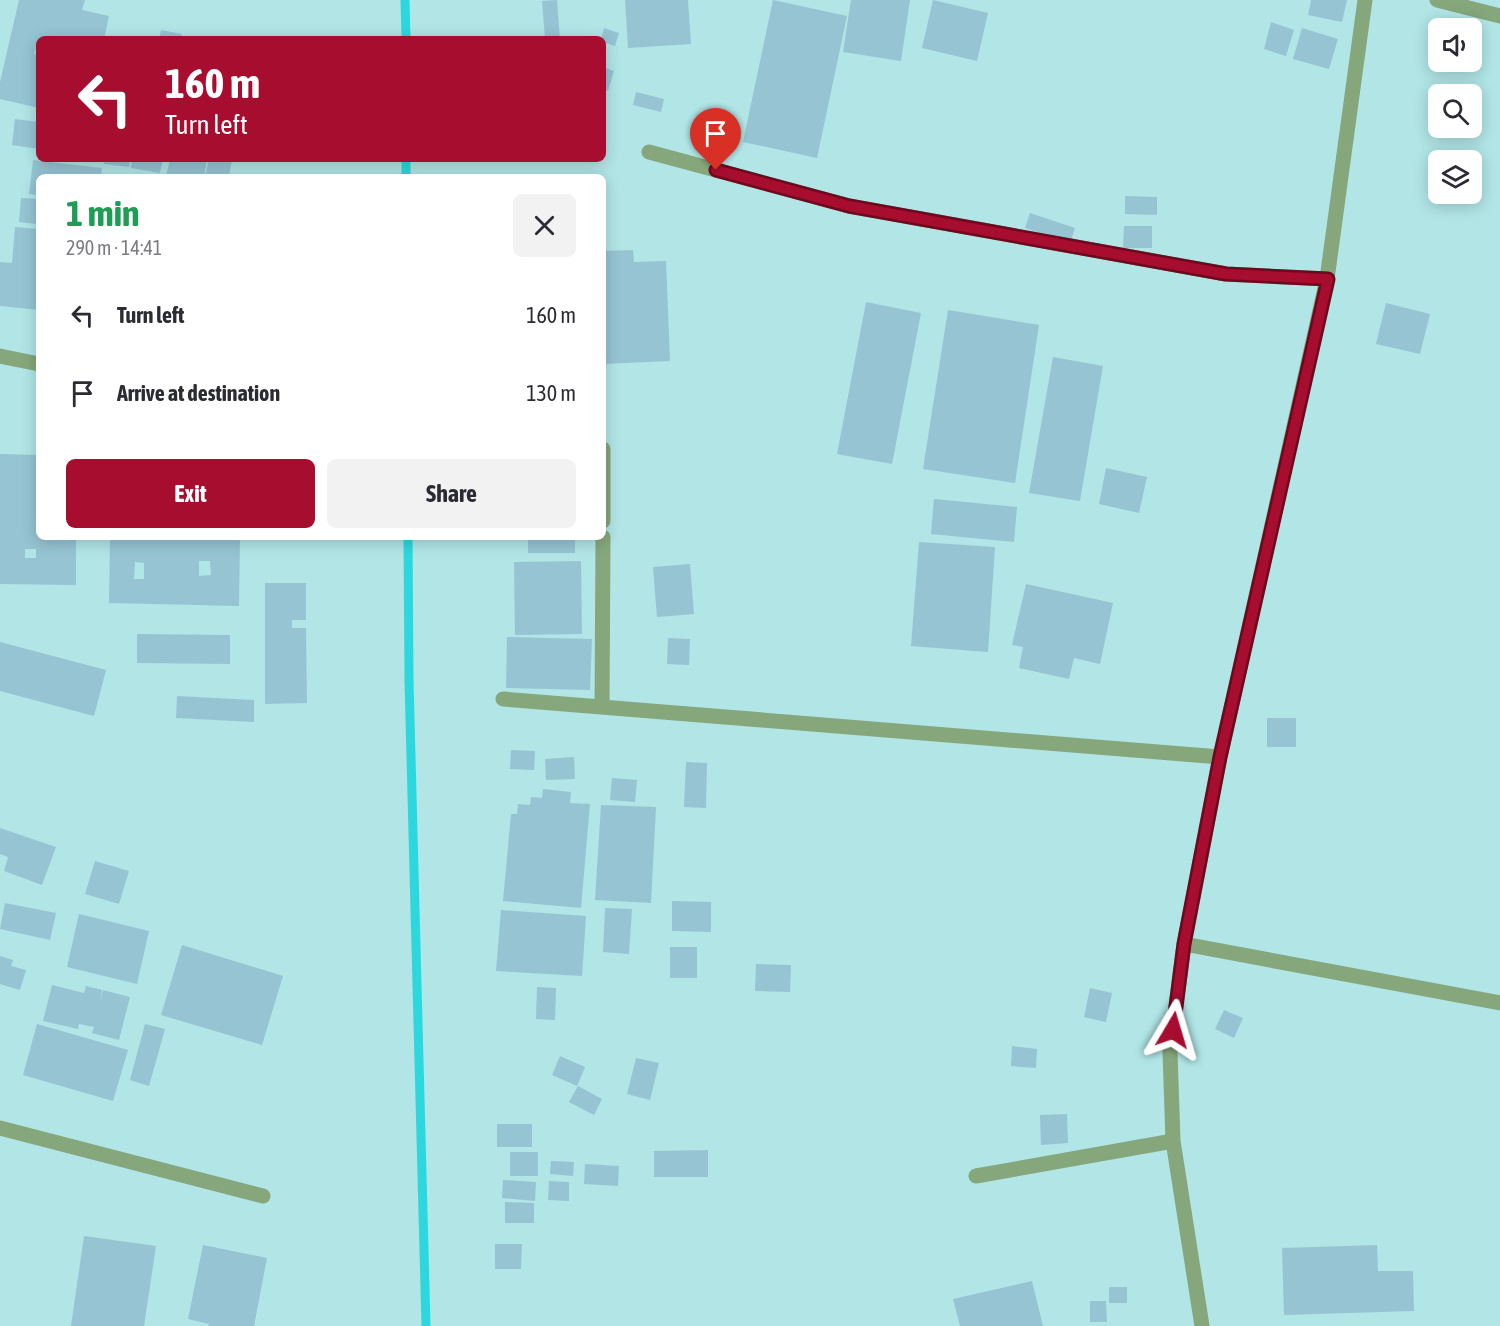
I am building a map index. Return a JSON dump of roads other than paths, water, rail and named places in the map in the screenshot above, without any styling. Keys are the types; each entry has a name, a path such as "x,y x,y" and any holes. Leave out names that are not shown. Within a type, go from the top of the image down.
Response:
{"street":[{"path":"1202,1326 1185,1231 1173,1141 1170,1052 1184,944 1220,757 1328,279 1365,0"},
{"path":"1437,0 1500,16"},
{"path":"650,152 849,206 1226,274 1328,279"},
{"path":"0,356 36,363"},
{"path":"602,706 603,540"},
{"path":"503,699 1220,757"},
{"path":"1184,944 1500,1003"},
{"path":"0,1128 263,1196"},
{"path":"976,1176 1173,1141"}],"waterway":[{"path":"405,0 406,36"},
{"path":"406,162 406,174"},
{"path":"408,540 409,681 426,1326"}]}
